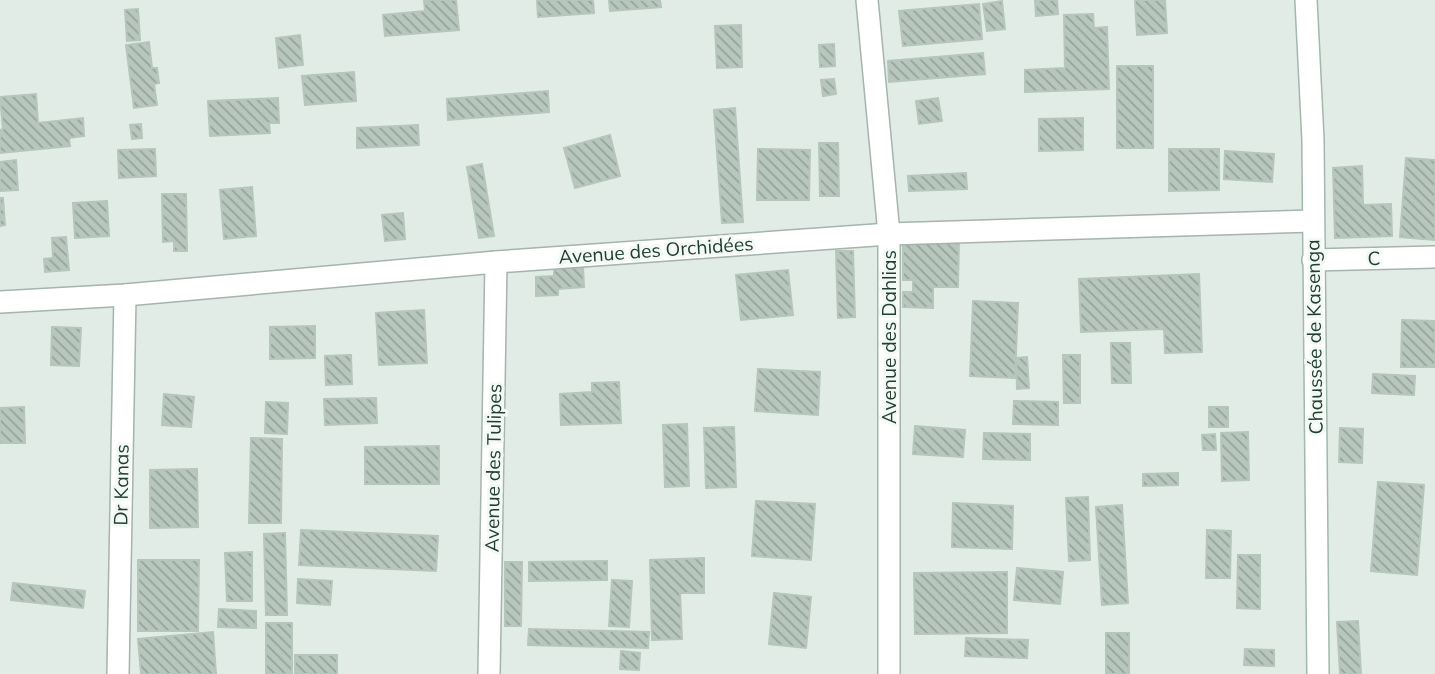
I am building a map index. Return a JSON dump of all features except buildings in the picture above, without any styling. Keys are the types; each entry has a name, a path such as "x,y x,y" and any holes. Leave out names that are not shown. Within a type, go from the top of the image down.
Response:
{"street":[{"name":"Avenue des Dahlias","path":"867,0 889,234 889,674"},
{"name":"Chaussée de Kasenga","path":"1306,0 1312,140 1318,674"},
{"name":"Avenue des Orchidées","path":"0,302 125,295 496,262 889,234 1313,221"},
{"name":"C","path":"1313,260 1435,257"},
{"name":"Avenue des Tulipes","path":"489,674 496,262"},
{"name":"Dr Kanas","path":"118,674 125,295"}]}
